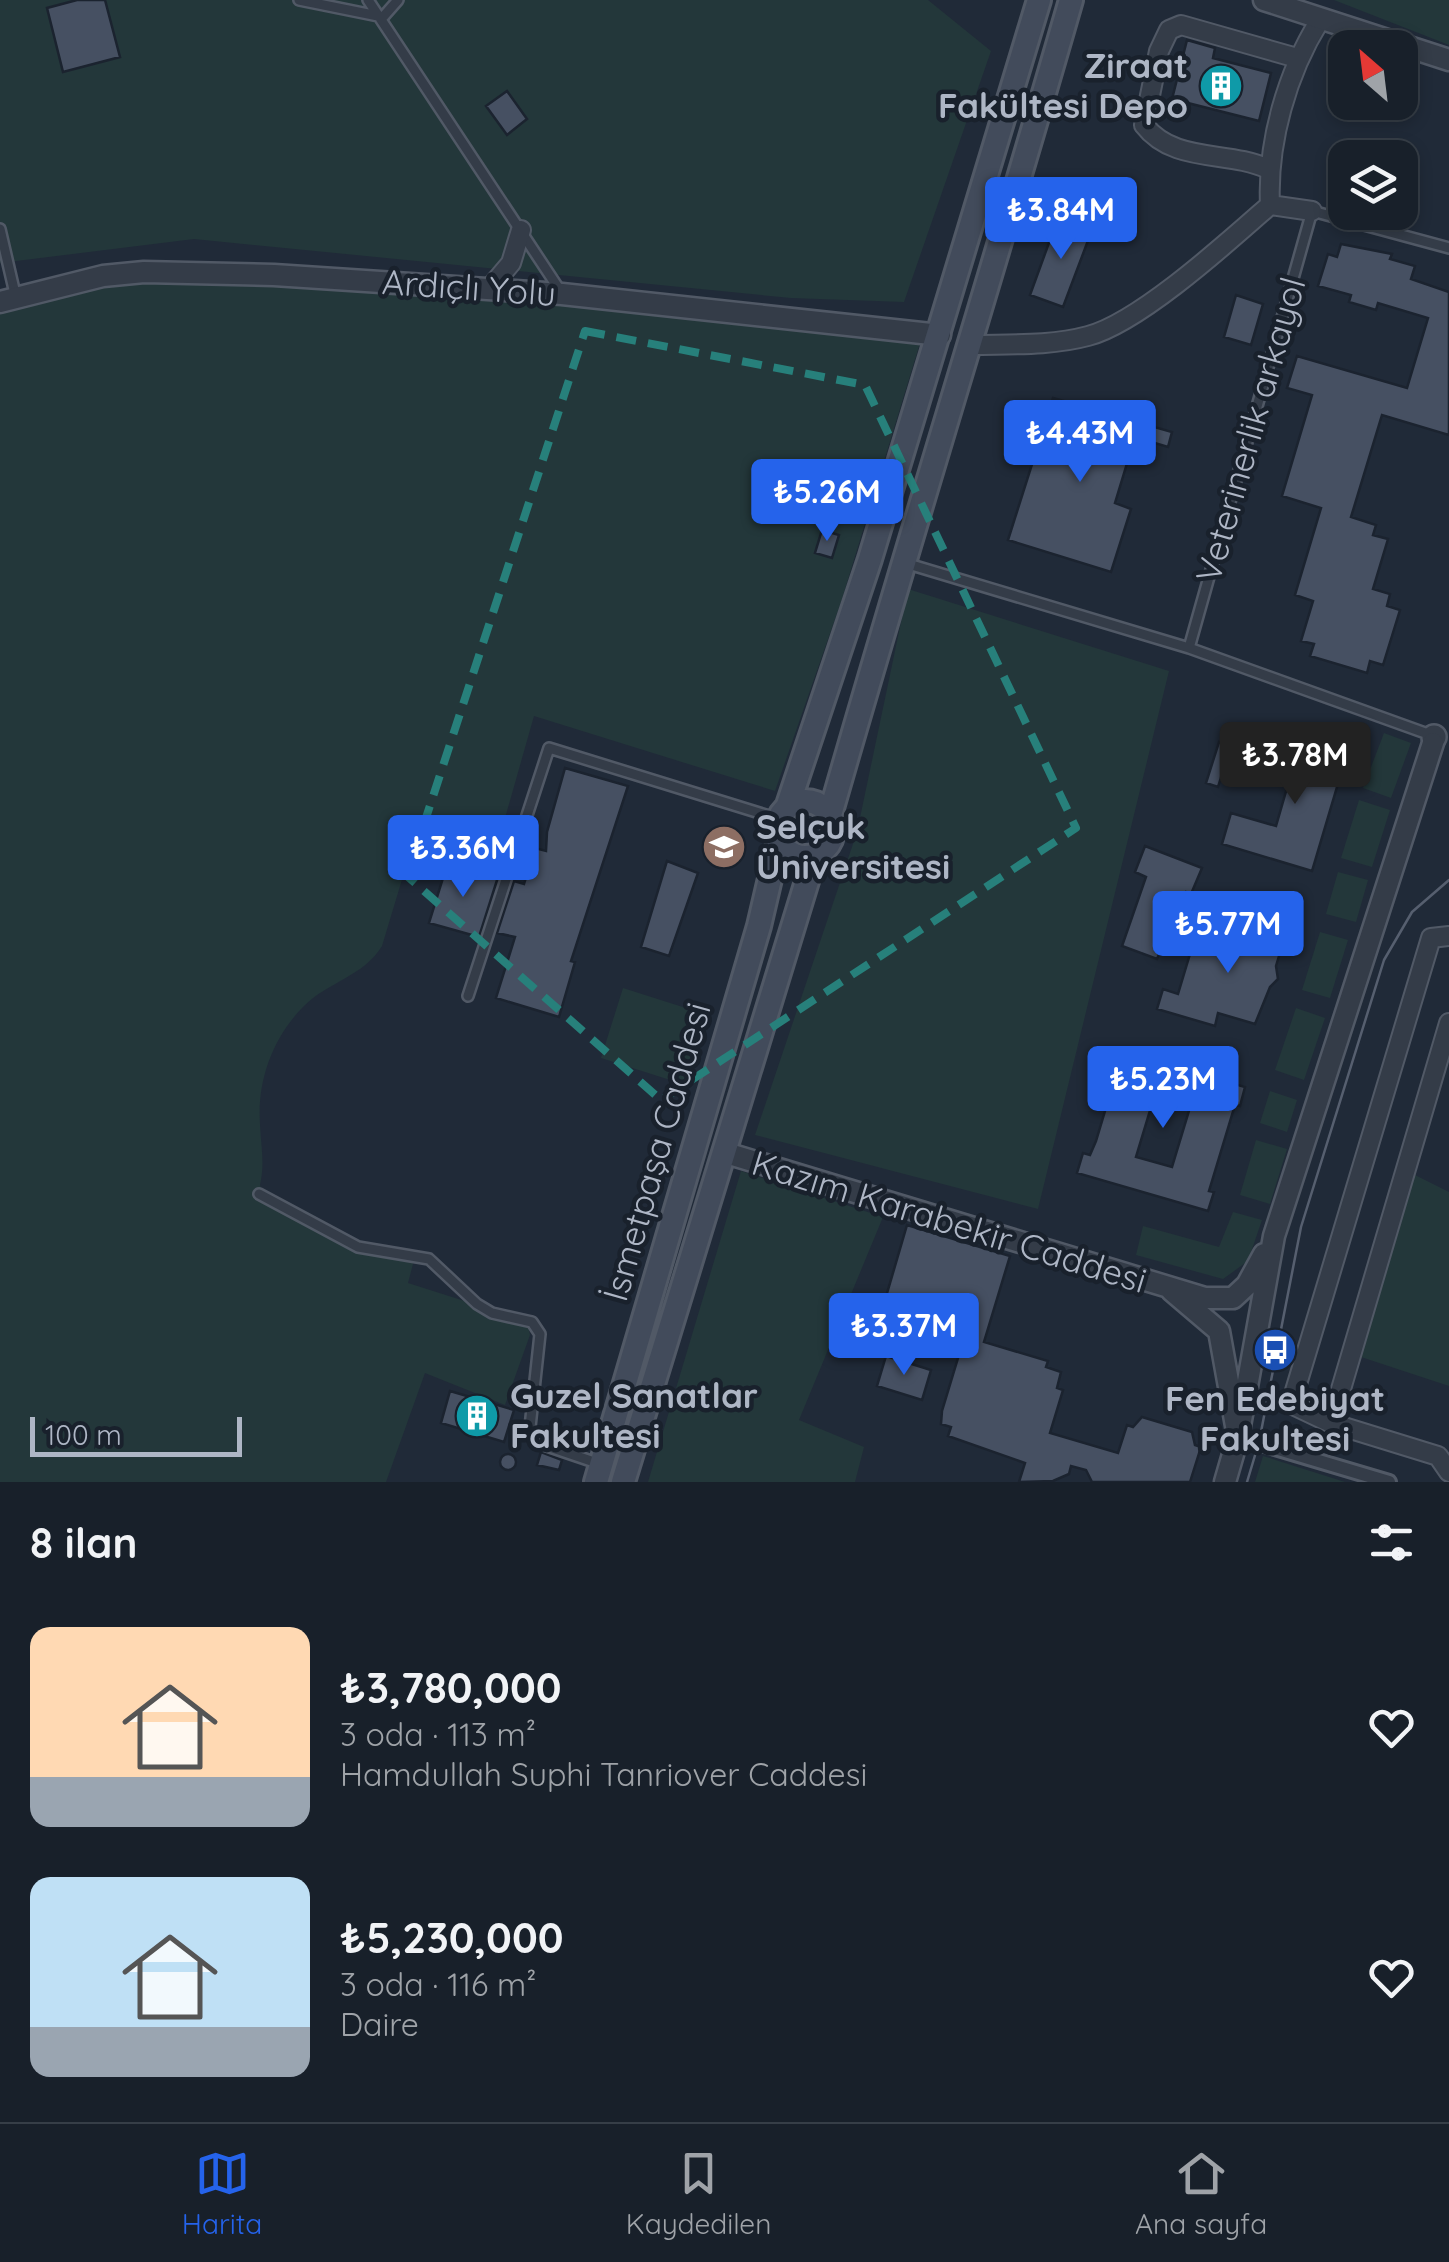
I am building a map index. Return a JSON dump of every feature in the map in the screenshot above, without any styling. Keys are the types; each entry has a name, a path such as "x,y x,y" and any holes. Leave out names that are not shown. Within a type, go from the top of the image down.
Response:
{"main road":[{"name":"İsmetpaşa Caddesi","path":"599,1473 759,926 782,822 940,336 1039,0"},
{"path":"622,1482 815,855 833,834 830,814 902,562 972,345 1071,0"},
{"path":"815,855 798,856 782,822 805,800 830,814"}],"street":[{"path":"1264,0 1449,60"},
{"path":"1270,205 1268,169 1297,58 1320,20"},
{"path":"1268,169 1251,161 1176,150 1152,134 1144,125 1159,51 1169,30 1181,25 1297,58"},
{"path":"972,345 1054,343 1091,336 1208,260 1270,205 1312,211"},
{"path":"490,290 512,263 520,230"},
{"name":"Ardıçlı Yolu","path":"8,300 103,276 144,272 274,274 562,294 940,336"},
{"path":"1225,1482 1238,1437 1274,1236 1438,738"},
{"path":"1449,936 1431,938 1291,1404 1331,1424 1438,1456 1449,1472"},
{"path":"1331,1424 1449,1022"},
{"name":"Kazım Karabekir Caddesi","path":"726,1153 1172,1291"},
{"path":"1238,1437 1218,1311 1248,1285 1274,1236"},
{"path":"1172,1291 1254,1303 1260,1324"},
{"path":"1172,1291 1230,1340 1245,1340 1260,1324"},
{"path":"1238,1437 1390,1482"}],"lane":[{"path":"299,0 383,17"},
{"path":"368,0 383,17 562,294"},
{"path":"383,17 398,0"},
{"path":"1312,211 1449,248"},
{"name":"Veterinerlik arkayol","path":"1189,648 1312,211"},
{"path":"0,229 8,300"},
{"path":"902,562 1189,648 1438,738"},
{"path":"468,996 549,748 782,822"},
{"path":"260,1194 358,1247 429,1260 477,1304 492,1313 532,1322 540,1334 530,1427 538,1443 599,1473"}],"highlighted area":[{"path":"585,331 865,385 1076,828 661,1100 407,876"}],"green space":[{"path":"0,0 928,0 991,51 904,302 791,298 194,239 0,263"},
{"path":"1334,0 1449,0 1449,45"},
{"path":"179,279 555,300 920,343 842,599 775,791 534,716 494,857 416,833 382,946 366,965 304,1006 276,1045 264,1076 260,1108 260,1185 271,1203 340,1241 406,1252 413,1264 408,1283 527,1321 530,1335 505,1405 425,1373 386,1482 0,1482 0,311 101,288"},
{"path":"908,589 1169,671 1038,1209 755,1135 857,832"},
{"path":"1384,733 1411,743 1391,798 1363,788"},
{"path":"1359,800 1390,810 1372,867 1341,858"},
{"path":"1338,872 1368,880 1356,922 1326,914"},
{"path":"1320,932 1348,940 1330,998 1302,990"},
{"path":"623,988 711,1016 689,1086 601,1058"},
{"path":"1296,1008 1325,1018 1304,1080 1275,1070"},
{"path":"1270,1091 1297,1100 1287,1132 1260,1123"},
{"path":"1256,1140 1287,1149 1270,1204 1240,1195"},
{"path":"741,1171 883,1217 799,1420 864,1447 855,1482 648,1482"},
{"path":"1413,1174 1449,1192 1449,1386 1361,1357"},
{"path":"1233,1212 1262,1220 1248,1261 1223,1279 1136,1255 1143,1226 1219,1247"},
{"path":"1263,1456 1345,1482 1255,1482"}],"building":[{"path":"77,0 105,0 120,57 63,72 47,8"},
{"name":"Ziraat Fakültesi Depo","path":"1187,40 1215,48 1213,58 1271,73 1259,121 1172,99"},
{"path":"507,91 527,119 507,135 486,106"},
{"path":"1058,218 1092,230 1063,307 1030,295"},
{"path":"1341,244 1392,254 1390,259 1415,266 1411,279 1449,292 1449,435 1382,415 1351,517 1376,525 1373,535 1388,539 1373,589 1390,594 1387,606 1400,610 1383,665 1370,661 1367,673 1310,656 1314,644 1301,641 1313,601 1295,595 1321,508 1282,496 1312,395 1287,388 1297,356 1407,388 1428,318 1378,303 1376,310 1349,302 1351,295 1318,286 1328,254 1337,257"},
{"path":"1236,295 1263,304 1251,345 1224,337"},
{"path":"1053,398 1172,432 1168,447 1135,437 1115,503 1131,509 1111,572 1008,540"},
{"path":"822,530 839,535 832,558 815,553"},
{"path":"1292,733 1348,750 1312,871 1222,844 1231,813 1276,826 1293,767 1282,764"},
{"path":"1219,742 1231,745 1218,787 1206,783"},
{"path":"565,768 628,786 571,961 575,962 559,1017 496,998 515,937 497,933 514,881 524,884 535,848 546,851 547,832"},
{"path":"1145,846 1202,868 1191,894 1186,892 1157,959 1122,946 1146,877 1135,872"},
{"path":"667,861 698,873 669,956 641,947"},
{"path":"448,862 498,877 479,937 429,923"},
{"path":"1249,915 1284,926 1285,936 1276,966 1278,979 1270,987 1255,1024 1218,1013 1215,1026 1157,1009 1163,989 1178,994 1196,934 1240,947"},
{"path":"1123,1051 1245,1087 1240,1106 1235,1105 1209,1191 1214,1192 1208,1211 1077,1173 1083,1153 1090,1155","holes":["1155,1094 1191,1104 1172,1167 1136,1157"]},
{"path":"907,1225 1010,1256 984,1342 1048,1361 1046,1367 1061,1372 1057,1388 1063,1390 1050,1433 1118,1453 1127,1425 1133,1427 1142,1417 1192,1432 1195,1445 1201,1447 1190,1482 1092,1482 1086,1470 1071,1466 1069,1474 1053,1481 1019,1482 1025,1463 948,1436 951,1427 941,1424 942,1411 961,1348 894,1329 883,1307"},
{"path":"886,1356 931,1370 922,1400 877,1386"},
{"name":"Guzel Sanatlar Fakultesi","path":"450,1391 514,1410 504,1442 441,1423"},
{"path":"541,1452 562,1460 559,1470 537,1465"},
{"path":"508,1454 516,1462 508,1470 500,1462"}],"tram line":[{"path":"1247,1482 1259,1442 1301,1227 1384,960 1412,912 1449,880"}],"place":[{"name":"Ziraat Fakültesi Depo","path":"1221,86"},
{"name":"Selçuk Üniversitesi","path":"724,847"},
{"name":"Fen Edebiyat Fakultesi","path":"1275,1350"},
{"name":"Guzel Sanatlar Fakultesi","path":"477,1416"}]}
